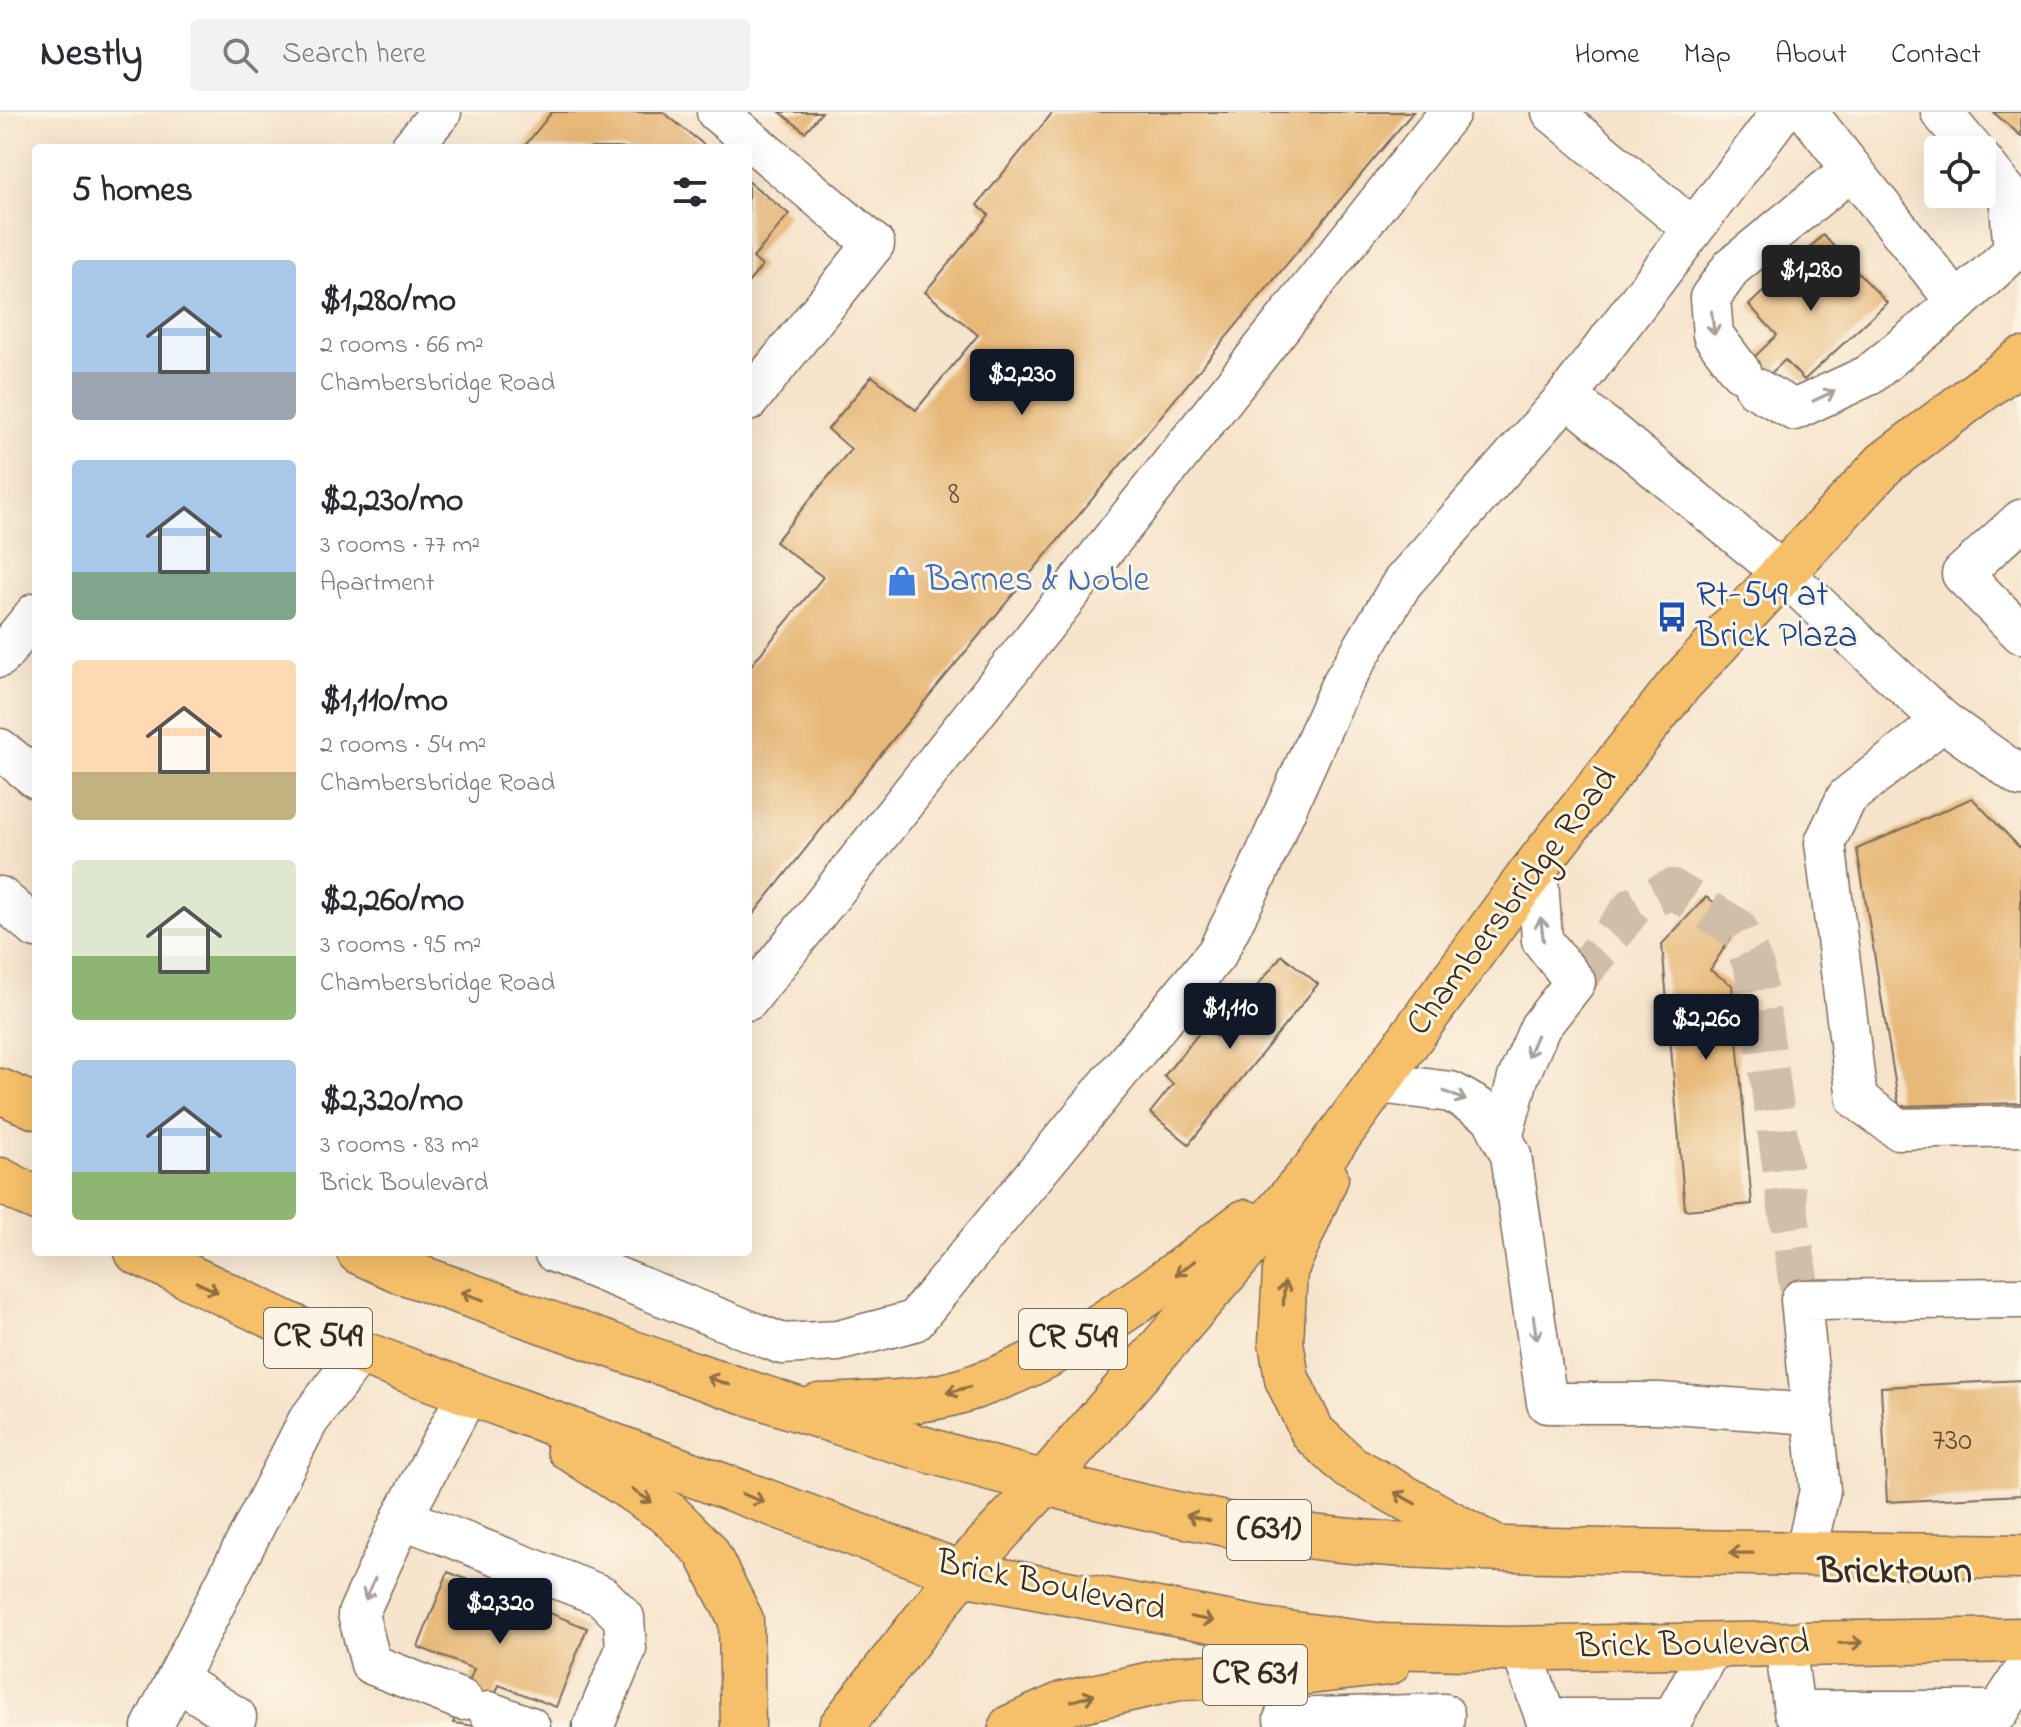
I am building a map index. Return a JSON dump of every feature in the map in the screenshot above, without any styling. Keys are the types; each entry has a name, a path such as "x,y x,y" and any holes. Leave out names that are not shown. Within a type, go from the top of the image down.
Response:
{"main road":[{"name":"Chambersbridge Road","path":"1044,1483 1314,1170 1537,865 1678,686 1885,463 2021,360"},
{"path":"0,1091 32,1105"},
{"path":"1367,1099 1285,1271 1281,1342 1287,1379 1313,1433 1350,1467 1498,1549"},
{"name":"CR 549","path":"368,1256 416,1276 791,1407 866,1404 957,1392 1017,1371 1162,1284 1314,1170"},
{"path":"0,1180 32,1197"},
{"name":"Brick Boulevard","path":"145,1256 309,1334 961,1573 1264,1630 1384,1646 1525,1649 2021,1640"},
{"path":"488,1400 669,1514 706,1551 741,1620 743,1727"},
{"path":"791,1407 1044,1483"},
{"name":"CR 549","path":"961,1573 1044,1483"},
{"name":"(631)","path":"1044,1483 1224,1524 1343,1540 1498,1549 2021,1557"},
{"path":"841,1727 961,1573"},
{"name":"CR 631","path":"1011,1727 1063,1704 1178,1678 1292,1674 1525,1649"}],"lane":[{"path":"414,144 441,112"},
{"path":"717,112 874,244 752,396"},
{"path":"752,995 1450,112"},
{"path":"1552,112 1693,229"},
{"path":"564,1256 782,1344 838,1341 914,1321 1217,953 1257,874 1340,687 1402,583 1567,396 1782,112"},
{"path":"1807,112 1957,303"},
{"path":"1941,112 1961,136"},
{"path":"1852,169 1732,267 1710,298 1713,335 1747,380 1794,410 1869,375 1957,303 2014,251 2009,195 1996,179"},
{"path":"1567,396 1782,572 1943,721 2021,777"},
{"path":"2021,520 1962,574 2021,633"},
{"path":"0,657 32,618"},
{"path":"1943,721 1847,797 1825,842 1857,1099 1898,1129 2021,1126"},
{"path":"0,749 32,775"},
{"path":"1502,1138 1518,1078 1540,1027 1575,982 1542,940 1537,865"},
{"path":"0,897 32,925"},
{"path":"1367,1099 1451,1092 1491,1115 1511,1155 1547,1403 1659,1403 1813,1414"},
{"path":"1805,1554 1820,1490 1801,1300 2021,1298"},
{"path":"152,1727 308,1421 360,1353"},
{"path":"488,1400 402,1518 358,1614 371,1664 530,1727"},
{"path":"402,1518 602,1596 624,1618 626,1649 593,1727"},
{"path":"1785,1644 1794,1719 1999,1711 2021,1676"},
{"path":"1525,1649 1546,1723 1672,1723 1712,1646"},
{"path":"1292,1674 1283,1723 1444,1714 1443,1727"},
{"path":"176,1680 240,1724"}],"building":[{"path":"552,112 663,112 703,144 526,144"},
{"path":"780,112 822,112 805,132"},
{"path":"1053,112 1413,112 890,743 752,916 752,664 823,577 775,542 851,449 828,429 872,376 916,410 978,335 925,292 989,215 977,205"},
{"path":"1993,112 2021,112 2021,136"},
{"path":"752,184 789,214 753,258 762,266 752,278"},
{"path":"1823,235 1887,303 1804,380 1785,360 1748,395 1740,371 1777,335 1749,305"},
{"path":"1972,798 2021,849 2021,1103 1899,1106 1857,849"},
{"path":"1706,897 1742,920 1710,970 1732,985 1752,1204 1685,1210 1662,944"},
{"path":"1282,955 1318,984 1189,1144 1150,1113 1173,1084 1164,1076 1204,1027 1216,1037"},
{"path":"2021,1380 2021,1495 1887,1502 1881,1387"},
{"path":"448,1572 587,1628 556,1707 499,1685 482,1727 453,1723 474,1669 418,1647"}],"tunnel":[{"path":"1575,982 1633,907 1672,889 1737,928 1754,967 1801,1300"}],"place":[{"name":"Barnes & Noble","path":"902,581"},
{"name":"Rt-549 at Brick Plaza","path":"1672,617"}],"district":[{"name":"Bricktown","path":"1895,1573"}]}
